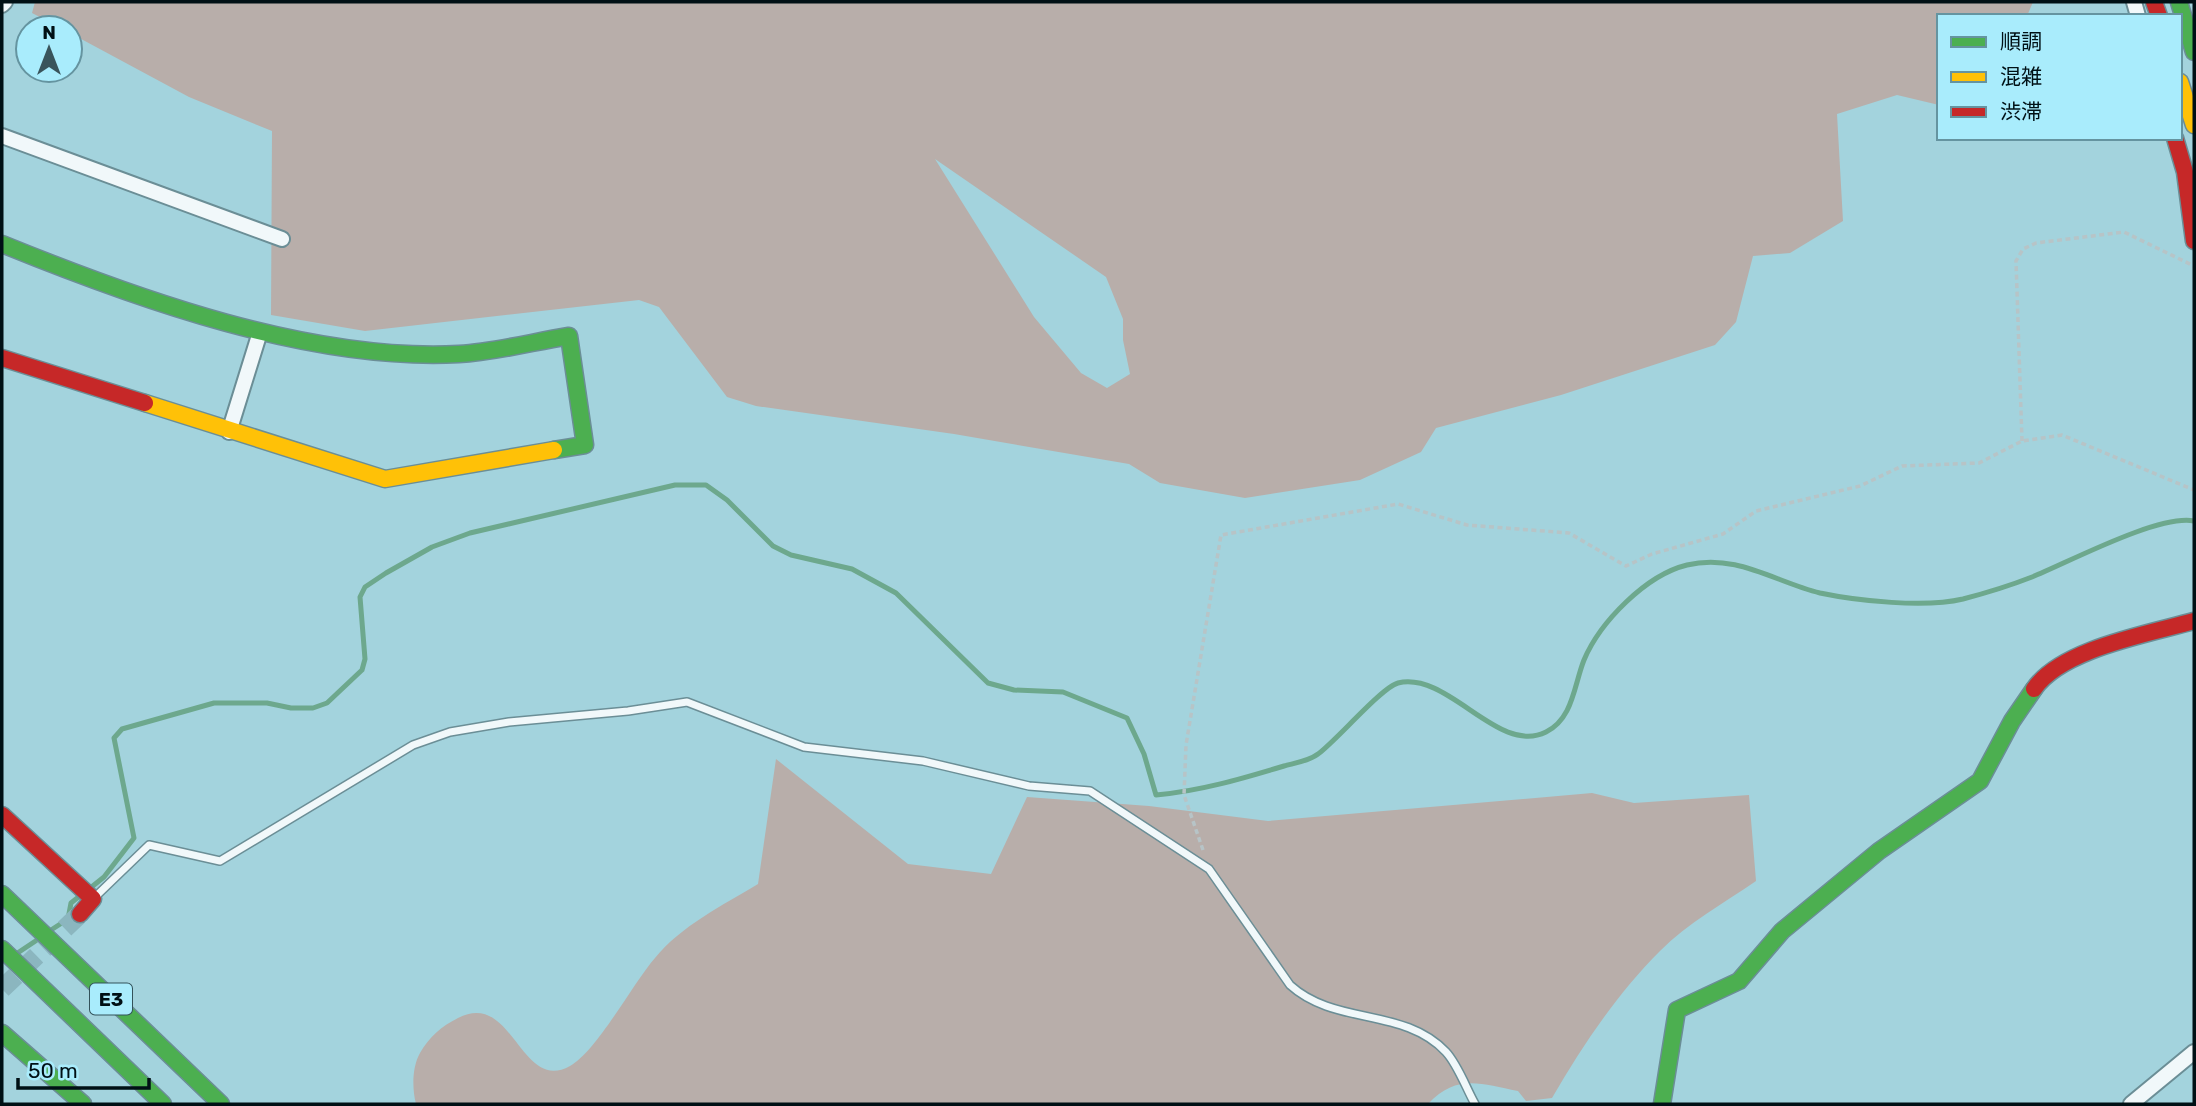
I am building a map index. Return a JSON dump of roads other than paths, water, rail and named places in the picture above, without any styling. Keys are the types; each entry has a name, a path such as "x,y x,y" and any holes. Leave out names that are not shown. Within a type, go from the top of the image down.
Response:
{"main road":[{"path":"2179,2 2194,52"},
{"path":"2182,88 2194,125"},
{"path":"2176,140 2185,172 2194,241"},
{"path":"2,244 110,288 260,332 414,354 461,354 569,336 585,445 385,479 229,432 2,358"},
{"path":"1662,1104 1676,1010 1739,981 1782,931 1879,851 1980,781 2012,721 2045,674 2104,646 2194,621"},
{"path":"2,815 93,899 80,914"},
{"name":"E3","path":"2,894 221,1104"},
{"name":"E3","path":"2,949 163,1104"},
{"path":"2,1033 83,1104"}],"street":[{"path":"2,136 282,239"},
{"path":"229,432 260,332"},
{"path":"2131,1104 2194,1052"}],"lane":[{"path":"93,899 149,845 220,861 368,771 425,741 509,722 628,711 687,702 804,747 923,761 1029,786 1090,791 1209,869 1290,985 1305,999 1334,1010 1405,1025 1422,1035 1447,1052 1475,1104"}],"waterway":[{"path":"89,889 104,877 134,838 114,738 122,729 214,703 267,703 291,708 313,708 327,703 362,670 365,659 360,597 365,587 386,573 432,547 470,533 675,485 706,485 727,500 773,546 791,555 852,569 896,593 988,683 1014,690 1063,692 1127,718 1144,754 1156,795 1220,784 1302,762 1318,754 1381,694 1398,683 1417,683 1436,689 1510,733 1528,736 1546,732 1562,719 1591,645 1613,616 1641,589 1671,570 1687,565 1705,562 1739,566 1820,593 1853,599 1911,603 1948,602 2023,580 2137,532 2179,521 2194,521"},
{"path":"51,930 68,919 71,903 81,895"},
{"path":"16,954 37,940"}],"tunnel":[{"path":"2,989 80,914"}]}
